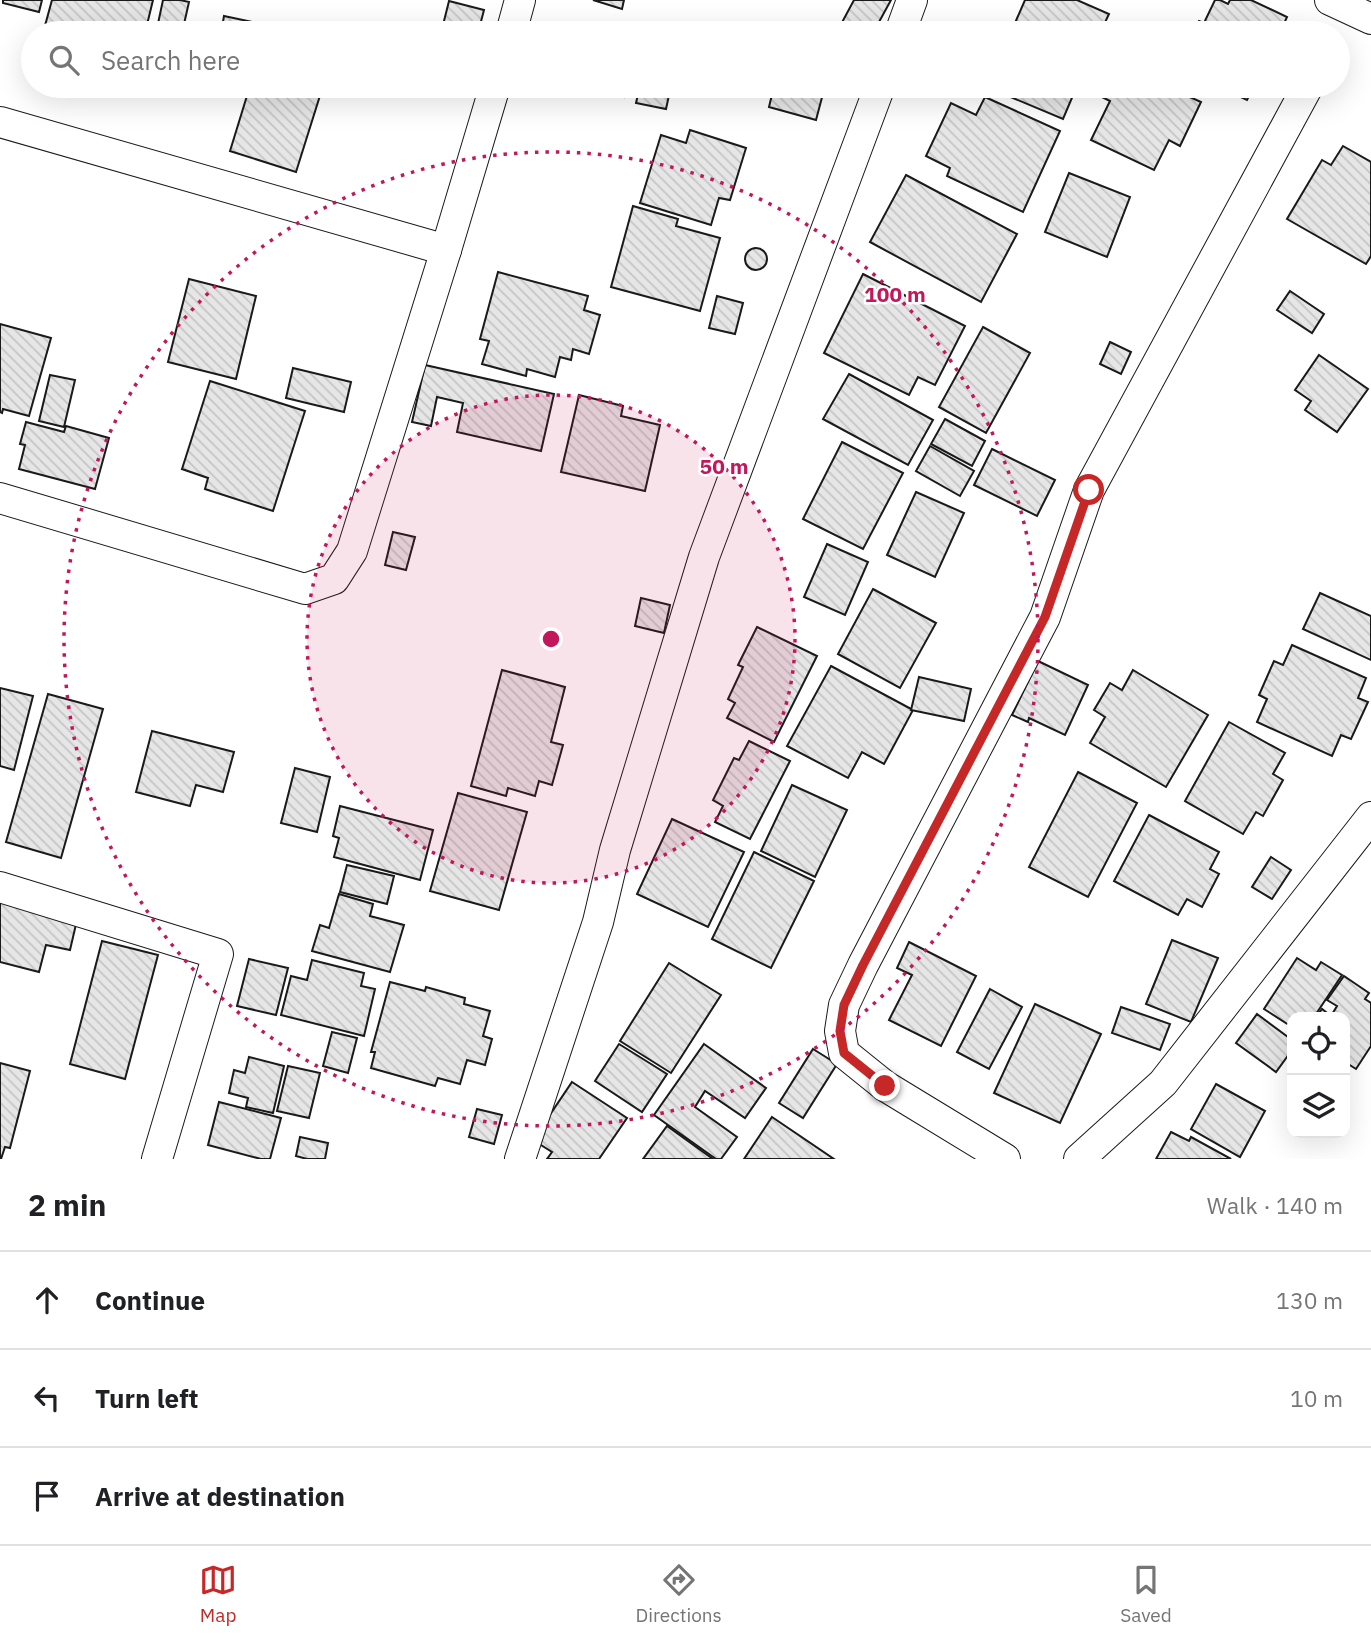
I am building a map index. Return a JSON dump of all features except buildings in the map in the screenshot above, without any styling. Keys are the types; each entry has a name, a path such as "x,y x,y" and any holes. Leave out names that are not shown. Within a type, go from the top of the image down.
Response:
{"street":[{"path":"514,21 520,0"},
{"path":"904,21 912,0"},
{"path":"0,498 305,589 334,579 352,551 491,98"},
{"path":"520,1159 598,922 615,850 704,557 876,98"},
{"path":"1005,1159 885,1086 844,1053 840,1031 844,1005 1045,617 1089,490 1301,98"},
{"path":"0,122 446,250"},
{"path":"1079,1159 1163,1083 1371,817"},
{"path":"0,887 218,954 157,1159"}],"route":[{"path":"885,1086 844,1053 840,1031 844,1005 1045,617 1089,490"}]}
